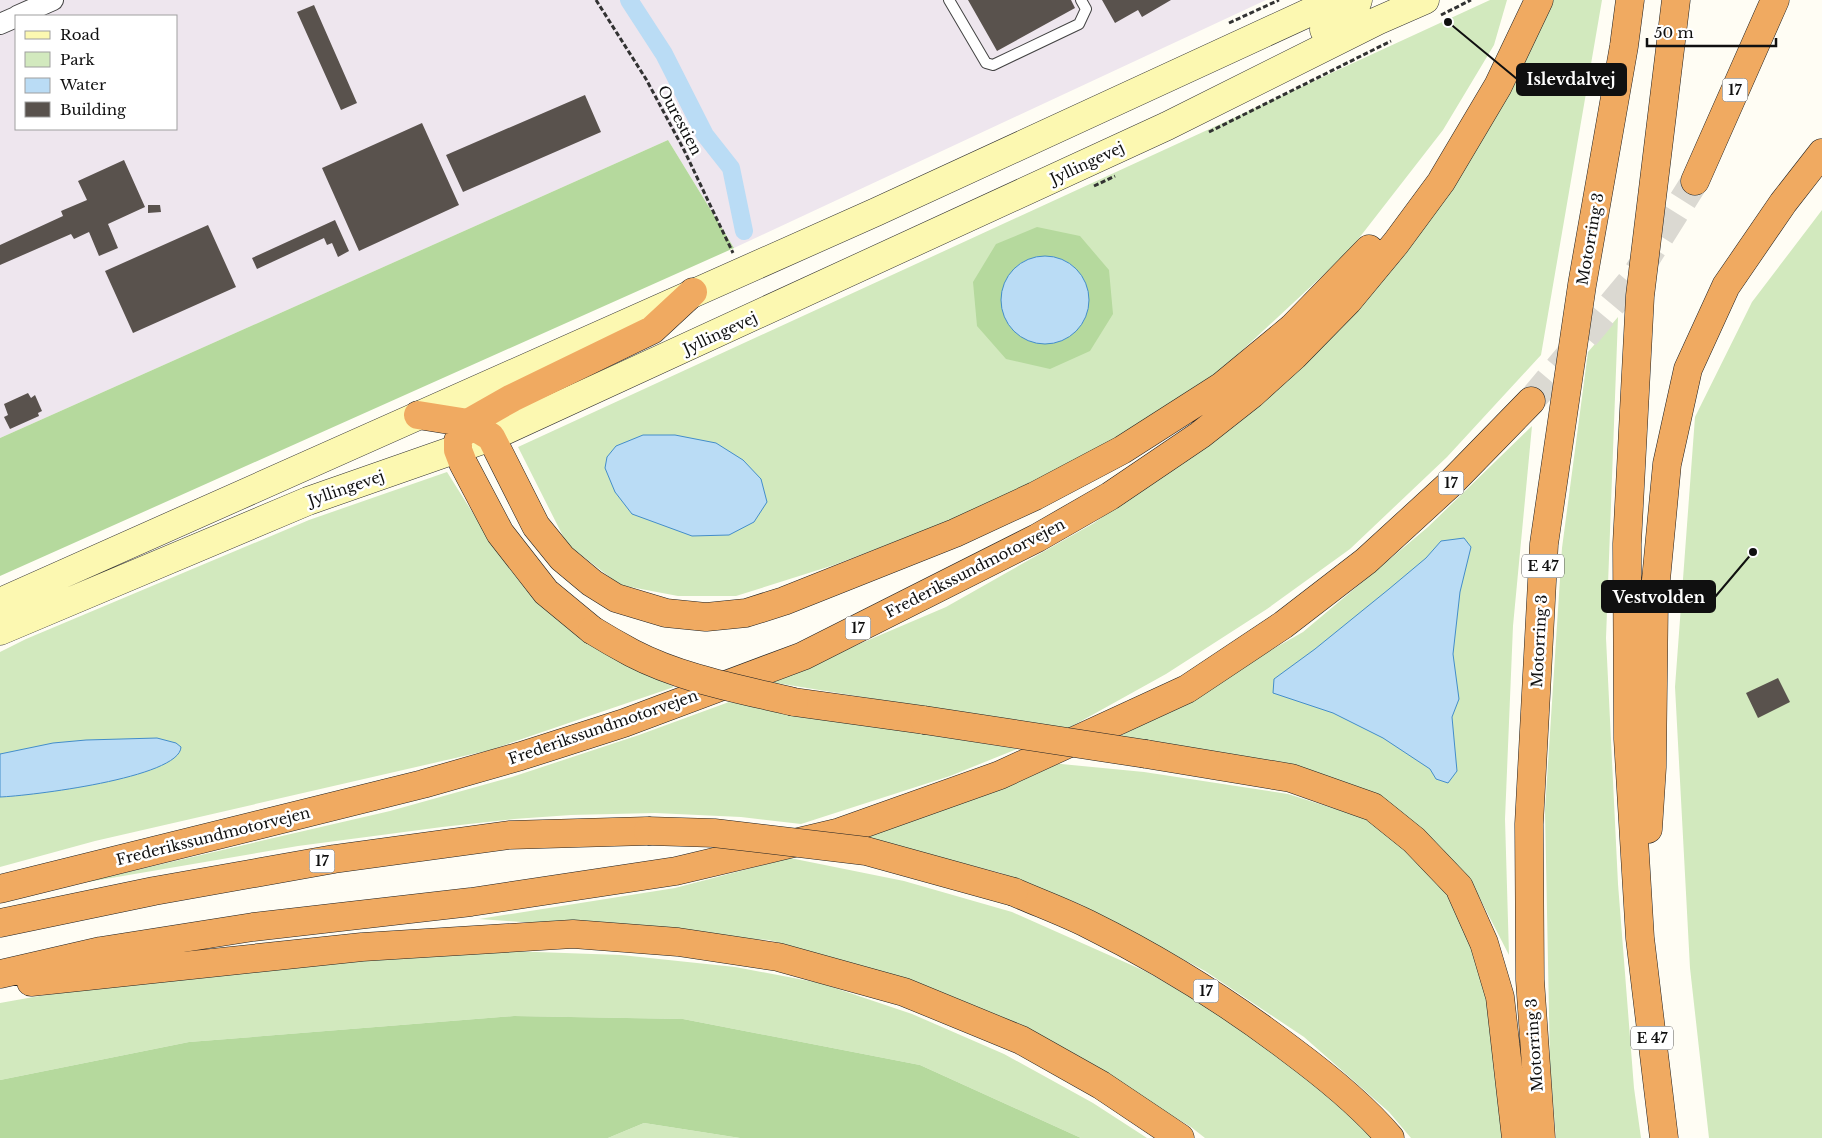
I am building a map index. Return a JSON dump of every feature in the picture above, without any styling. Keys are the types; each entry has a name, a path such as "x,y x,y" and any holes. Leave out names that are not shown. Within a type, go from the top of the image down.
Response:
{"highway":[{"name":"Frederikssundmotorvejen","path":"0,889 422,784 521,756 624,723 803,656 1037,538 1110,496 1200,435 1252,394 1294,356 1348,300 1396,243 1441,182 1480,118 1518,47 1539,0"},
{"name":"Motorring 3","path":"1542,1138 1530,980 1529,824 1544,544 1582,285 1624,46 1630,0"},
{"name":"E 47","path":"1664,1138 1640,938 1628,739 1627,544 1640,296 1676,0"},
{"name":"17","path":"1695,181 1775,0"},
{"path":"418,416 468,423 491,437 536,526 562,558 592,583 616,598 666,613 706,617 746,613 784,601 955,534 1035,496 1122,450 1222,386 1292,328 1358,261 1480,118"},
{"path":"1640,938 1652,767 1654,601 1667,464 1688,369 1726,286 1783,203 1822,153"},
{"path":"693,292 652,330 512,398 468,423 462,432 458,441 458,450 500,533 546,592 592,630 633,654 677,672 734,688 794,702 924,720 1291,778 1372,807 1414,840 1459,887 1484,943 1500,997 1516,1138"},
{"name":"17","path":"0,974 101,951 253,927 471,902 676,871 840,832 1000,775 1187,689 1283,625 1366,561 1450,484 1531,401"},
{"name":"17","path":"0,923 154,891 372,854 508,835 714,832 866,851 1014,892 1087,923 1141,952 1251,1019 1316,1068 1383,1130"},
{"path":"0,985 372,946 573,934 678,942 778,957 904,992 1021,1040 1101,1085 1180,1138"}],"street":[{"path":"19,15 53,0"},
{"path":"0,602 885,208 1336,0"},
{"path":"1069,171 1119,135 1216,82 1319,33 1353,14 1358,0"},
{"name":"Jyllingevej","path":"0,632 308,501 491,437 1167,126 1371,11 1425,0"},
{"path":"0,24 15,17"}],"lane":[{"path":"949,0 986,63 993,65 1078,24 1086,9 1080,0"}],"path":[{"name":"Ourestien","path":"596,0 646,80 684,150 734,256"}],"shaded area":[{"path":"0,0 1266,0 734,248 668,140 0,438"}],"green space":[{"path":"1490,0 1507,0 1494,45 1443,130 1349,251 1221,370 1106,445 980,509 834,565 736,596 678,596 620,585 567,544 518,447"},
{"path":"1553,0 1602,0 1541,355 1447,457 1350,549 1267,609 1166,674 1065,730 770,682 946,607 1094,523 1272,395 1415,241 1505,95"},
{"path":"668,140 734,248 0,576 0,438"},
{"path":"1822,210 1822,1138 1709,1138 1690,968 1675,687 1695,417 1752,302"},
{"path":"1037,227 1080,236 1109,270 1113,314 1090,351 1050,369 1006,359 977,326 973,282 996,244"},
{"path":"1618,317 1606,638 1618,884 1634,1088 1641,1138 1556,1138 1550,1064 1545,810 1562,548 1588,352"},
{"path":"1532,426 1513,626 1505,819 1509,955 1473,885 1377,796 1117,738 1303,632 1428,527"},
{"path":"447,472 493,545 538,602 582,640 674,687 490,750 95,841 0,867 0,652 26,639 309,520"},
{"path":"729,702 1017,749 950,776 801,824 741,817 655,813 571,815 514,819 298,846 76,884 390,811 512,777 639,735"},
{"path":"1051,763 1144,772 1288,794 1370,820 1424,864 1453,901 1488,995 1504,1138 1411,1138 1389,1112 1304,1037 1205,971 1080,904 1001,873 862,838"},
{"path":"790,858 904,881 1012,912 1147,972 1237,1024 1310,1078 1373,1138 1205,1138 1191,1127 1020,1024 894,975 769,940 479,919 675,888"},
{"path":"505,951 621,955 735,967 820,983 912,1014 1004,1054 1093,1103 1147,1138 1081,1138 920,1065 683,1019 514,1016 189,1042 0,1080 0,1003 77,991 266,969"},
{"path":"514,1016 683,1019 920,1065 1081,1138 740,1138 644,1123 608,1138 0,1138 0,1080 189,1042"},
{"path":"644,1123 740,1138 608,1138"}],"water":[{"path":"1045,256 1062,260 1076,269 1085,283 1089,300 1085,317 1076,331 1062,340 1045,344 1028,340 1014,331 1005,317 1001,300 1005,283 1014,269 1028,260"},
{"path":"643,435 675,435 716,443 743,460 761,479 767,502 754,522 729,535 692,536 632,514 615,492 605,468 607,457 616,446"},
{"path":"1464,538 1471,547 1460,592 1453,654 1459,699 1452,717 1457,771 1448,783 1436,779 1430,769 1383,738 1333,713 1273,693 1274,679 1315,649 1389,589 1426,558 1441,541"},
{"path":"157,738 176,743 181,747 174,758 156,768 131,776 69,789 0,797 0,754 53,743"}],"building":[{"path":"968,0 1071,0 1075,8 997,51"},
{"path":"1102,0 1171,0 1142,17 1138,10 1115,23"},
{"path":"314,5 357,103 341,110 297,12"},
{"path":"585,95 601,132 463,192 446,155"},
{"path":"422,123 459,205 359,251 322,168"},
{"path":"124,160 145,207 108,224 118,248 99,256 89,232 74,239 71,234 0,265 0,245 63,216 61,211 87,200 78,181"},
{"path":"148,205 160,205 161,212 148,213"},
{"path":"335,220 349,251 338,257 332,243 327,245 324,238 257,269 252,258"},
{"path":"208,225 236,287 133,333 105,271"},
{"path":"28,393 31,398 35,395 42,411 38,413 39,416 10,429 4,417 8,415 4,404"},
{"path":"1778,678 1790,702 1758,718 1746,693"}],"waterway":[{"path":"629,0 664,54 705,135 731,168 744,231"}],"tunnel":[{"path":"1531,401 1634,278 1695,181"}],"place":[{"name":"Islevdalvej","path":"1448,22"},
{"name":"Vestvolden","path":"1753,552"}]}
